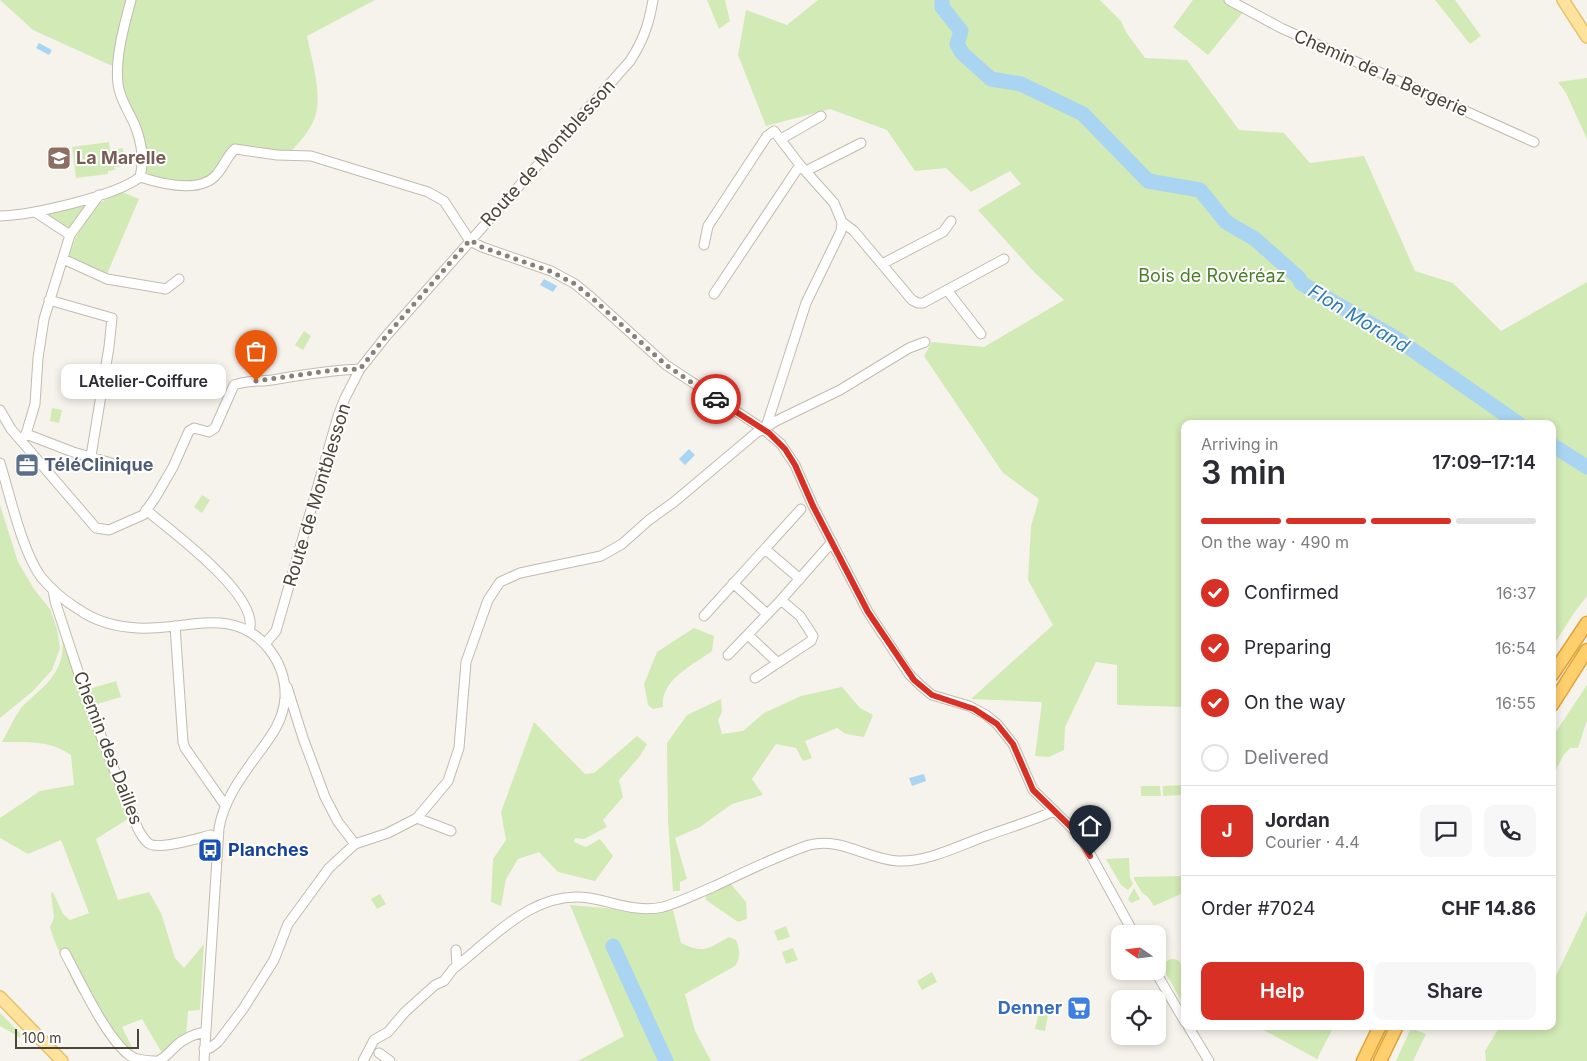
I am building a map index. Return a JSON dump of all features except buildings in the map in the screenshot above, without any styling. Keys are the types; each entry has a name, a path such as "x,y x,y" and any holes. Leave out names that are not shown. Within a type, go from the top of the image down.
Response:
{"highway":[{"path":"1556,669 1587,623"},
{"path":"1556,699 1587,650"},
{"path":"1362,1061 1378,1030"},
{"path":"1380,1061 1395,1030"}],"main road":[{"path":"1563,0 1587,37"},
{"path":"0,997 62,1061"}],"street":[{"path":"0,216 35,212 99,195 134,182 140,177 143,158 137,131 124,106 118,86 117,68 131,0"},
{"name":"Route de Montblesson","path":"265,644 276,631 338,416 360,369 387,335 470,240 630,61 647,30 652,0"},
{"name":"Chemin de la Bergerie","path":"1229,0 1281,28 1534,142"},
{"path":"781,139 822,116"},
{"path":"704,245 708,226 767,136 774,130 803,168 834,203 842,222 854,231 912,300 923,303 1004,259"},
{"path":"714,294 803,168 861,143"},
{"path":"140,177 194,187 207,183 216,176 231,152 235,149 277,155 311,156 428,192 444,201 470,240 482,247 550,271 575,284 666,365 764,428 781,444 790,456 813,506 872,618 914,680 932,695 974,709 997,724 1013,744 1033,790 1075,831 1083,842 1129,925"},
{"path":"23,437 35,404 40,348 49,300 70,235 99,195"},
{"path":"35,212 70,235"},
{"path":"882,264 943,232 951,221"},
{"path":"764,428 806,303 840,231 842,222"},
{"path":"63,259 107,278 153,288 166,289 179,279"},
{"path":"946,290 982,334"},
{"path":"49,300 112,318 91,456"},
{"path":"204,1048 210,1048 218,1042 239,1015 274,960 288,924 329,868 355,844 388,833 417,818 448,781 459,748 466,662 488,600 500,582 520,573 601,556 622,544 681,497 750,437 840,390 909,348 926,342"},
{"path":"23,437 96,528 109,530 143,515 173,466 189,431 194,428 209,432 215,428 234,386 242,382 360,369"},
{"path":"0,410 11,429 23,437 125,466"},
{"path":"0,463 30,557 41,576 53,590 78,610 96,619 121,626 139,628 223,622 241,627 265,644 280,665 303,738 325,797 338,822 355,844"},
{"path":"704,616 801,509"},
{"path":"146,510 215,568 230,584 250,617 248,631"},
{"path":"728,655 781,600 832,542"},
{"path":"765,548 800,579"},
{"path":"733,584 767,614"},
{"name":"Chemin des Dailles","path":"53,590 78,670 120,784 142,834 151,844 164,846 211,835"},
{"path":"755,678 811,641 813,636 800,616 781,600"},
{"path":"174,626 183,742 185,748 225,805"},
{"path":"748,635 778,663"},
{"path":"204,1061 219,828 225,805 237,784 275,732 281,718 285,700 284,680"},
{"path":"363,1061 374,1040 388,1032 435,985 444,980 450,971 530,909 547,901 583,897 628,908 657,908 687,899 809,844 829,842 884,859 900,861 915,859 937,854 1054,811"},
{"path":"417,818 451,831"},
{"path":"456,950 457,966"},
{"path":"65,953 114,1039 130,1056 145,1061 156,1061 168,1056 176,1046 187,1039 205,1032"},
{"path":"1160,980 1181,1015"},
{"path":"1190,1030 1209,1061"},
{"path":"379,1053 390,1061"}],"green space":[{"path":"0,0 375,0 307,36 316,81 316,114 307,133 286,157 232,148 214,178 197,187 140,178 142,153 119,92 118,66 110,65 33,30"},
{"path":"707,0 725,0 730,21 719,29"},
{"name":"Bois de Rovéréaz","path":"818,0 1100,0 1121,21 1126,32 1145,58 1187,60 1239,130 1284,133 1310,163 1364,156 1415,271 1453,283 1501,331 1587,282 1587,596 1556,641 1556,420 1181,420 1181,707 1117,705 1117,665 1096,662 1065,727 1064,750 1049,757 1035,756 1042,702 971,699 1053,625 1028,580 1031,526 1039,499 1003,473 924,356 932,342 984,347 1064,300 1034,272 978,210 1021,184 1010,171 971,192 946,168 915,171 887,130 830,109 766,126 738,55 746,10 787,25"},
{"path":"1193,0 1224,0 1244,11 1208,55 1173,27"},
{"path":"1435,0 1455,0 1481,36 1470,44"},
{"path":"1587,78 1587,139 1566,93 1558,82"},
{"path":"109,142 110,150 123,148 124,160 122,166 114,167 115,170 108,171 108,174 76,178 72,147"},
{"path":"122,192 139,199 107,274 69,256 76,237 97,204"},
{"path":"92,201 74,228 68,229 45,214"},
{"path":"304,331 311,336 303,350 295,345"},
{"path":"52,408 62,410 59,423 50,421"},
{"path":"202,495 210,500 202,513 194,507"},
{"path":"0,505 18,562 34,589 50,609 57,629 60,648 52,670 33,691 0,718"},
{"path":"694,628 714,636 712,651 679,674 672,681 663,697 663,707 653,709 648,705 644,684 657,652"},
{"path":"61,630 131,817 96,839 118,900 149,892 161,913 175,958 184,968 204,944 200,1010 188,1011 186,1037 173,1043 162,1053 142,1019 122,1027 133,1049 122,1057 75,986 50,927 54,918 51,894 53,892 63,914 70,920 89,913 61,840 28,854 0,838 0,818 40,791 74,785 71,755 63,750 47,744 2,742 21,708 48,683 57,669 63,647"},
{"path":"116,681 121,697 94,705 89,689"},
{"path":"1587,685 1587,720 1578,748 1570,748 1563,756 1556,770 1556,732"},
{"path":"842,687 860,708 873,715 864,737 846,734 837,728 805,741 812,758 803,761 796,748 776,744 752,779 763,795 732,804 700,827 675,838 687,879 680,882 680,891 673,891 668,821 667,743 687,715 721,699 722,712 718,720 722,734 743,731 764,713 801,696"},
{"path":"534,722 585,774 594,773 637,736 647,744 640,756 619,780 623,797 603,820 607,827 584,839 575,838 574,842 586,847 600,839 613,856 595,881 558,872 539,852 518,859 506,879 501,906 491,902 493,859 506,840 501,812"},
{"path":"1181,785 1181,795 1163,796 1163,786"},
{"path":"1141,786 1160,786 1161,796 1141,796"},
{"path":"1129,858 1130,878 1133,884 1128,890 1121,885 1106,859"},
{"path":"1181,876 1181,894 1154,906 1148,897 1142,893 1134,877"},
{"path":"730,883 746,902 747,919 738,922 706,900 705,894"},
{"path":"1134,888 1140,899 1131,903 1128,899"},
{"path":"380,894 386,904 377,909 371,899"},
{"path":"570,905 651,912 673,910 681,943 706,949 729,937 736,940 739,953 735,966 685,994 695,1031 711,1061 578,1061 624,1036"},
{"path":"1587,911 1587,1061 1486,1061 1485,1051 1498,1030 1556,1030 1556,976"},
{"path":"786,926 790,937 778,941 774,931"},
{"path":"793,948 798,960 786,964 782,952"},
{"path":"1170,959 1179,961 1181,965 1181,1000 1166,974 1166,962"},
{"path":"932,972 937,982 922,990 917,981"},
{"path":"1045,1008 1049,1010 1045,1031 1035,1029 1039,1012"},
{"path":"0,1013 31,1044 0,1026"},
{"path":"1263,1030 1332,1030 1317,1059"},
{"path":"1410,1030 1426,1034 1413,1061 1396,1061"}],"water":[{"path":"39,43 52,50 49,55 36,48"},
{"path":"544,279 557,286 553,292 540,285"},
{"path":"689,449 695,455 685,465 679,459"},
{"path":"924,774 926,781 912,786 909,778"}],"waterway":[{"name":"Flon Morand","path":"942,0 942,7 961,31 957,44 962,53 991,79 1021,84 1083,114 1148,181 1200,190 1226,222 1255,239 1299,278 1301,283 1397,339 1513,420"},
{"name":"Flon Morand","path":"1556,448 1587,467"},
{"path":"613,946 666,1061"}],"way so far":[{"path":"256,381 335,370 360,369 387,335 470,240 482,247 518,258 550,271 575,284 666,365 716,399"}],"place":[{"name":"La Marelle","path":"59,158"},
{"name":"LAtelier-Coiffure","path":"256,381"},
{"name":"TéléClinique","path":"27,465"},
{"name":"Planches","path":"210,850"},
{"name":"Denner","path":"1079,1008"}],"route":[{"path":"716,399 769,433 785,449 795,465 813,506 868,612 909,674 932,695 974,709 986,715 1003,730 1013,744 1033,790 1075,831 1090,856"}]}
